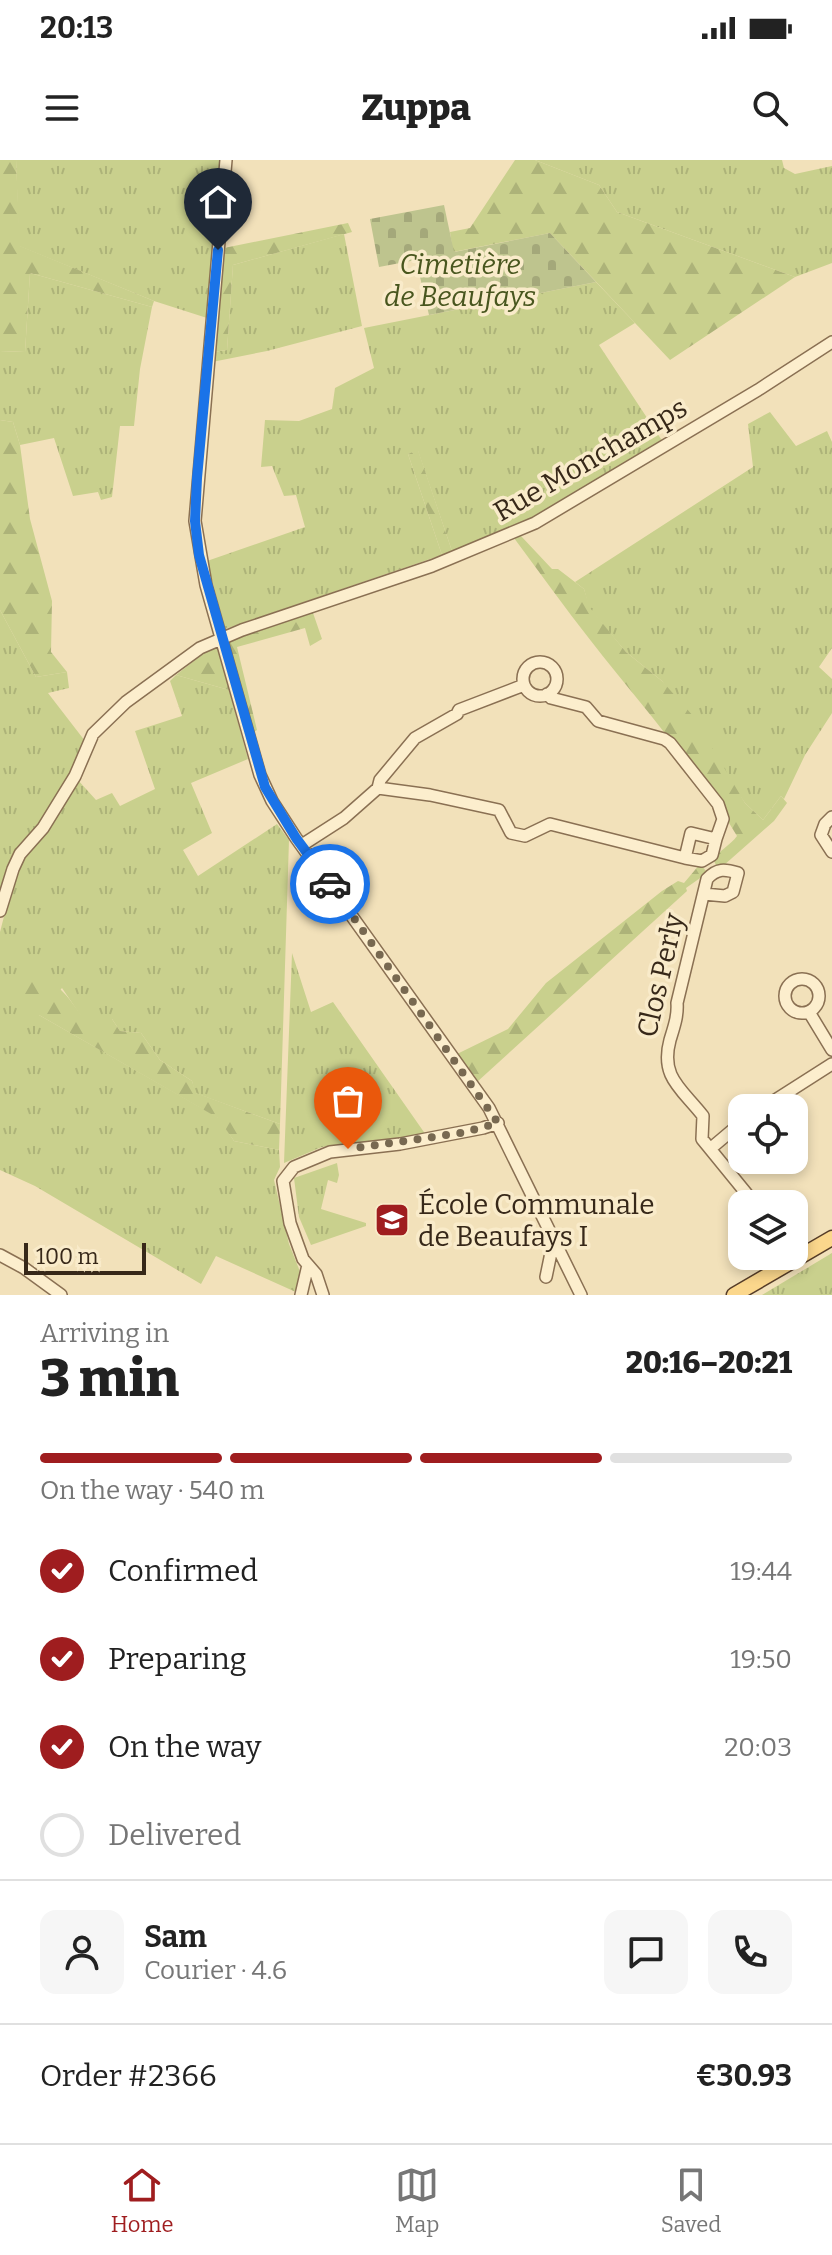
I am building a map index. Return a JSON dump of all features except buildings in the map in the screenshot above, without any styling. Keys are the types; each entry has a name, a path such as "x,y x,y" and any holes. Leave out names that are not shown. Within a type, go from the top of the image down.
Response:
{"main road":[{"path":"808,1249 832,1238"},
{"path":"734,1295 773,1270"}],"street":[{"path":"226,160 195,521 199,555 265,787 302,845 498,1123 581,1295"},
{"name":"Rue Monchamps","path":"0,911 20,854 43,828 69,786 93,734 126,702 200,648 221,638 432,566 535,523 758,390 832,342"},
{"path":"378,788 430,795 499,810 511,833 525,836 550,824 685,858 702,861 712,855 723,819 718,804 670,743 598,721 586,707 551,698 547,694 534,695 524,685 525,670 530,665 546,663 552,667 556,682 547,694"},
{"path":"302,845 344,818 378,788 380,780 415,738 459,710 524,685"},
{"path":"832,817 821,835 832,852"},
{"path":"685,858 691,833 716,839"},
{"name":"Clos Perly","path":"704,894 666,1057 669,1074 703,1116 702,1139 744,1190"},
{"path":"809,1012 832,1050"},
{"path":"785,1094 832,1064"},
{"path":"323,1295 316,1274 303,1259 290,1223 283,1181 289,1170 330,1152 400,1144 498,1123"},
{"path":"710,1149 728,1134"},
{"path":"546,1277 552,1248 557,1244"},
{"path":"0,1255 61,1295"},
{"path":"301,1295 308,1265"}],"green space":[{"path":"0,160 16,160 20,246 154,301 152,307 30,273 25,352 0,351"},
{"path":"16,160 222,160 207,318 154,301 19,246"},
{"path":"515,160 535,160 599,185 617,212 795,277 670,360 550,233 453,252 450,232 470,228"},
{"path":"535,160 782,160 784,168 795,174 832,166 832,263 795,277 617,212 599,185"},
{"name":"Cimetière de Beaufays","path":"444,205 454,252 550,233 596,282 429,315 416,260 379,267 370,219"},
{"path":"348,223 352,232 233,265 227,350 213,352 224,248"},
{"path":"344,234 362,326 212,362 213,352 227,350 233,265"},
{"path":"30,273 152,307 140,369 134,426 120,426 112,497 101,500 98,492 73,496 54,438 20,445 13,422 0,420 0,351 25,352"},
{"path":"596,282 635,323 599,345 663,442 516,527 452,551 418,451 408,454 442,555 225,629 207,561 305,527 296,495 284,496 272,466 261,467 265,420 299,421 332,409 335,388 374,368 364,328"},
{"path":"770,412 796,446 827,431 832,442 832,648 819,667 832,679 832,713 805,755 784,799 781,796 763,820 745,803 662,681 626,652 589,608 584,589 575,582 753,467 748,424"},
{"path":"0,420 13,422 20,445 30,519 52,601 51,652 67,672 36,677 0,610"},
{"path":"418,450 452,551 442,555 408,454"},
{"path":"521,536 552,569 558,569 584,589 590,608 626,652 662,681 694,717 745,803 763,820 781,796 787,803 774,821 723,866 716,865 714,861 737,836 686,760 581,629 514,538"},
{"path":"0,610 36,677 67,672 69,688 48,693 85,741 67,780 0,896"},
{"path":"312,610 322,639 310,646 305,628 237,647 257,730 251,734 226,641"},
{"path":"218,642 229,690 176,675"},
{"path":"176,675 229,690 248,759 191,783 212,833 183,850 198,876 277,824 289,840 280,1124 195,1093 192,1081 160,1060 141,1033 120,1031 112,1019 83,1019 62,988 39,1015 219,1118 234,1141 279,1150 280,1167 274,1180 289,1244 301,1274 298,1293 216,1256 201,1284 35,1186 0,1170 0,932 17,866 77,779 96,800 112,793 120,806 155,789 135,731 182,716 170,681"},
{"path":"700,864 706,871 703,876 686,888 687,891 477,1082 457,1054 508,1029 546,983 662,891 678,881 684,883"},
{"path":"292,953 311,1012 333,1002 426,1135 322,1147 284,1163"},
{"path":"18,974 50,982 70,1000 84,1019 112,1019 120,1031 141,1033 160,1060 192,1081 196,1093 280,1124 279,1150 234,1141 218,1118 39,1015 19,990"},
{"path":"337,1163 337,1183 328,1180 321,1209 366,1223 366,1226 311,1245 299,1217 294,1178"},
{"path":"832,1253 832,1295 762,1295 808,1270"}],"way so far":[{"path":"330,884 498,1123 461,1133 348,1149"}],"place":[{"name":"École Communale de Beaufays I","path":"392,1220"}],"route":[{"path":"218,250 197,478 195,521 199,555 260,775 272,801 330,884"}]}
